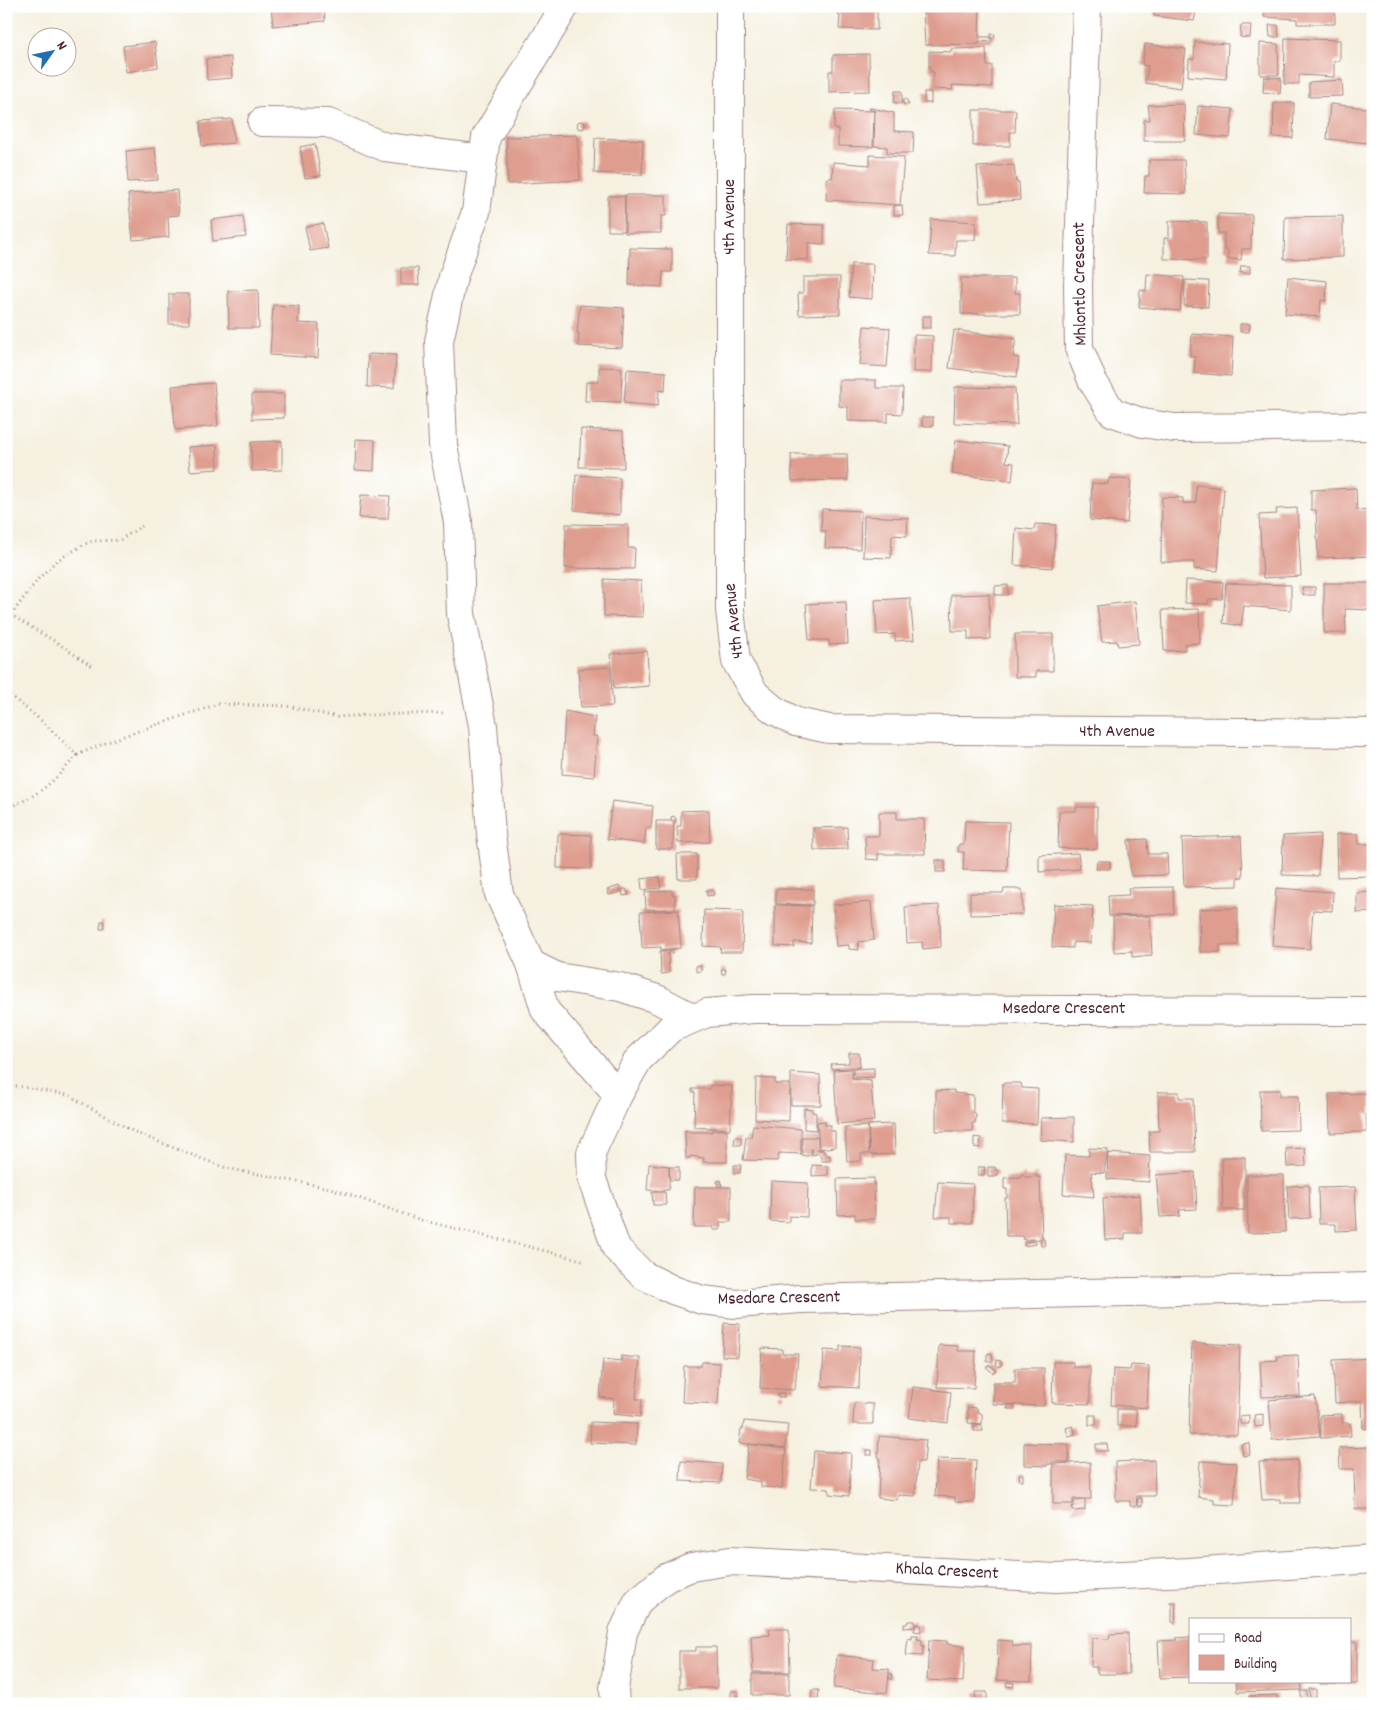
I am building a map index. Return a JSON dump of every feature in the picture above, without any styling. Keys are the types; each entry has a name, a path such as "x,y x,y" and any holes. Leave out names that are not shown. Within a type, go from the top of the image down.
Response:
{"street":[{"path":"557,6 565,6"},
{"path":"565,6 486,137 476,212 453,277 439,341 443,446 458,522 461,614 483,726 491,834 499,894 530,964 545,1010 618,1095"},
{"name":"4th Avenue","path":"730,6 730,610 736,661 754,694 774,710 796,722 829,729 1373,733"},
{"name":"Mhlontlo Crescent","path":"1087,6 1078,286 1080,348 1092,380 1112,412 1143,423 1174,428 1373,426"},
{"path":"262,122 328,124 385,147 483,159"},
{"path":"530,964 557,977 620,987 657,999 693,1018"},
{"name":"Msedare Crescent","path":"1373,1011 753,1009 707,1013 671,1028 638,1060 618,1095 592,1153 592,1179 616,1248 643,1276 673,1290 702,1300 736,1304 800,1299 1373,1287"},
{"name":"Khala Crescent","path":"615,1704 614,1690 623,1632 638,1601 666,1578 692,1567 730,1561 1056,1578 1189,1572 1373,1559"}],"path":[{"path":"12,615 38,579 56,561 92,541 120,540 142,526"},
{"path":"6,612 92,666"},
{"path":"6,692 43,722 77,755"},
{"path":"6,808 20,803 43,790 77,755 115,739 218,704 287,706 336,717 458,712 481,722 483,726"},
{"path":"6,1084 68,1095 136,1133 226,1168 330,1188 421,1220 595,1263"}],"building":[{"path":"198,6 225,6 225,8 198,9"},
{"path":"271,6 324,6 325,21 273,26"},
{"path":"836,6 877,6 877,30 839,29 840,15 837,14"},
{"path":"980,6 979,37 990,37 992,41 979,42 979,44 925,45 923,7"},
{"path":"1155,6 1197,6 1194,21 1154,16"},
{"path":"1239,6 1259,6 1259,9 1239,8"},
{"path":"1264,6 1335,6 1335,24 1297,24 1297,19 1264,17"},
{"path":"1241,25 1251,25 1250,38 1240,37"},
{"path":"1269,25 1278,25 1279,37 1270,37"},
{"path":"1285,38 1340,40 1340,61 1334,61 1334,77 1299,75 1299,84 1284,84"},
{"path":"155,42 158,67 126,72 123,46"},
{"path":"1195,42 1228,44 1226,79 1188,76 1189,59 1194,59"},
{"path":"1260,43 1278,44 1279,75 1260,75"},
{"path":"1145,44 1186,49 1181,88 1145,83 1148,66 1142,65"},
{"path":"986,48 987,66 992,65 992,87 952,85 953,90 933,89 934,72 931,72 929,69 929,51 951,52 951,49"},
{"path":"869,54 870,91 829,92 829,71 833,71 833,55"},
{"path":"231,57 232,78 207,80 206,59"},
{"path":"1264,77 1281,78 1280,94 1263,92"},
{"path":"1342,80 1343,96 1309,97 1309,82"},
{"path":"895,91 902,91 902,103 894,103"},
{"path":"924,92 931,92 931,103 924,103"},
{"path":"903,99 906,99 909,105 903,104"},
{"path":"1274,103 1294,103 1293,138 1273,137"},
{"path":"1184,104 1185,141 1144,141 1144,120 1150,120 1148,105"},
{"path":"1330,104 1367,108 1365,124 1371,124 1369,143 1327,139"},
{"path":"1198,106 1233,109 1230,138 1196,135"},
{"path":"870,108 894,113 894,131 914,132 913,153 887,153 887,147 874,146 875,111 870,110"},
{"path":"835,110 874,111 873,147 838,146 838,129 834,129"},
{"path":"973,110 1016,110 1015,132 1010,132 1010,146 973,146"},
{"path":"232,119 234,143 202,146 200,121"},
{"path":"581,121 585,125 581,129 577,125"},
{"path":"577,135 580,180 508,184 506,137"},
{"path":"595,138 643,140 642,175 594,173"},
{"path":"315,144 321,176 305,178 300,147"},
{"path":"155,148 158,180 128,182 126,151"},
{"path":"870,155 904,157 900,205 826,200 827,178 832,178 833,162 870,165"},
{"path":"1149,160 1184,160 1186,194 1144,193 1145,176 1149,176"},
{"path":"1014,165 1016,182 1019,182 1020,200 980,203 977,167"},
{"path":"177,190 179,215 168,216 169,237 133,240 128,194"},
{"path":"625,195 666,195 666,216 661,216 661,233 625,233"},
{"path":"608,196 625,196 624,231 608,231"},
{"path":"902,205 903,215 894,215 894,206"},
{"path":"1218,214 1252,215 1251,249 1242,249 1241,260 1228,259 1228,250 1224,250 1224,233 1218,233"},
{"path":"243,216 246,237 213,241 211,220"},
{"path":"1343,216 1343,257 1284,259 1285,217"},
{"path":"931,219 976,222 975,240 956,240 955,256 929,255"},
{"path":"1169,221 1207,222 1207,260 1164,259 1164,238 1169,238"},
{"path":"323,223 328,248 310,251 305,227"},
{"path":"788,224 824,225 824,244 808,243 808,260 786,259"},
{"path":"630,248 672,249 672,272 663,272 662,287 629,285"},
{"path":"851,264 873,264 872,299 849,297"},
{"path":"1241,266 1250,266 1250,273 1240,273"},
{"path":"401,268 418,268 419,285 401,285"},
{"path":"1147,274 1184,277 1180,311 1139,307 1140,290 1146,291"},
{"path":"803,277 840,277 840,314 799,315 798,293 803,293"},
{"path":"1288,277 1327,281 1326,301 1321,300 1320,317 1285,314"},
{"path":"961,278 1015,278 1015,293 1020,293 1020,314 961,314"},
{"path":"1185,280 1209,281 1208,307 1184,306"},
{"path":"258,290 259,328 229,328 228,291"},
{"path":"169,294 189,294 189,324 169,324"},
{"path":"273,305 299,306 298,323 319,324 318,358 270,355"},
{"path":"580,305 624,308 622,348 578,346 579,333 577,333"},
{"path":"922,316 931,316 931,328 922,328"},
{"path":"1240,324 1250,324 1249,332 1240,332"},
{"path":"864,326 890,328 887,367 860,365"},
{"path":"954,330 1016,339 1013,357 1019,358 1017,377 949,368"},
{"path":"1192,334 1233,337 1231,376 1194,373 1195,357 1190,356"},
{"path":"914,335 933,336 932,372 913,372"},
{"path":"368,354 396,355 394,388 367,387"},
{"path":"599,367 622,368 621,402 585,401 586,382 599,382"},
{"path":"627,369 666,372 665,391 659,390 658,406 624,403"},
{"path":"839,380 876,380 876,388 903,388 902,414 888,413 888,422 848,421 848,407 839,406"},
{"path":"214,383 218,426 175,430 172,386"},
{"path":"955,387 1015,388 1017,425 954,423"},
{"path":"252,394 284,394 284,418 252,419"},
{"path":"922,417 933,417 933,426 922,426"},
{"path":"581,429 623,431 624,468 579,467"},
{"path":"356,439 375,440 374,471 355,470"},
{"path":"956,440 1008,446 1006,462 1014,463 1012,481 952,474"},
{"path":"282,441 282,470 252,471 251,442"},
{"path":"217,445 218,469 190,471 188,447"},
{"path":"791,454 847,454 848,480 792,481"},
{"path":"576,475 620,478 620,515 574,510"},
{"path":"1109,478 1131,480 1127,523 1090,520 1092,483 1108,484"},
{"path":"1196,485 1224,488 1218,571 1194,569 1194,562 1161,562 1162,497 1183,498 1183,503 1196,503"},
{"path":"1356,488 1357,510 1373,509 1373,556 1318,558 1316,510 1311,510 1311,490"},
{"path":"361,495 390,496 388,519 359,518"},
{"path":"1297,508 1301,576 1263,578 1259,515 1277,514 1276,509"},
{"path":"822,509 861,511 860,549 825,548 826,531 821,531"},
{"path":"864,516 908,518 907,536 892,535 891,558 863,557"},
{"path":"566,524 628,525 628,548 635,548 634,569 565,568"},
{"path":"1035,524 1056,525 1052,568 1014,565 1016,528 1034,530"},
{"path":"604,579 641,581 643,617 604,616"},
{"path":"1186,580 1223,582 1222,599 1209,599 1208,604 1185,603"},
{"path":"1226,583 1291,585 1291,610 1244,606 1241,626 1223,623"},
{"path":"1324,583 1373,583 1373,610 1345,609 1346,633 1324,633"},
{"path":"1008,585 1008,595 995,595 995,586"},
{"path":"1302,587 1315,587 1315,595 1303,595"},
{"path":"989,594 990,639 968,640 968,631 952,631 951,595"},
{"path":"910,598 914,640 895,641 895,634 877,635 875,600"},
{"path":"1135,601 1139,644 1118,646 1117,641 1102,642 1097,606"},
{"path":"846,602 848,644 829,645 829,640 809,640 806,604"},
{"path":"1199,609 1200,643 1185,644 1185,650 1164,651 1162,610"},
{"path":"1015,634 1053,634 1053,671 1036,671 1036,677 1015,677"},
{"path":"647,651 649,686 614,689 610,654"},
{"path":"610,667 613,706 581,707 578,669"},
{"path":"565,711 595,717 593,736 597,736 594,777 562,774"},
{"path":"612,801 653,806 651,828 646,828 644,844 607,839"},
{"path":"1076,807 1097,807 1097,849 1058,848 1059,811 1076,811"},
{"path":"709,810 710,842 678,843 677,826 681,826 681,811"},
{"path":"879,812 897,812 897,819 924,819 925,854 878,854 878,860 866,859 865,836 879,836"},
{"path":"674,816 676,821 674,821 673,849 656,849 656,821 672,821 671,817"},
{"path":"965,821 1009,822 1007,871 963,870 964,852 958,852 959,844 964,844"},
{"path":"847,827 848,849 814,850 813,828"},
{"path":"558,834 591,835 591,869 557,868"},
{"path":"1320,834 1318,876 1282,875 1283,836"},
{"path":"1336,834 1358,834 1359,844 1373,844 1373,876 1337,877"},
{"path":"1241,836 1243,877 1238,877 1238,886 1184,887 1182,838"},
{"path":"1147,839 1148,854 1167,854 1168,875 1131,876 1128,840"},
{"path":"1078,853 1080,869 1039,872 1039,855"},
{"path":"677,854 697,854 697,879 678,879"},
{"path":"936,860 945,860 945,872 936,872"},
{"path":"1097,861 1110,861 1110,869 1096,869"},
{"path":"660,877 661,888 642,890 641,879"},
{"path":"619,886 621,892 609,895 607,890"},
{"path":"1173,887 1174,914 1109,916 1108,896 1129,895 1128,888"},
{"path":"1276,888 1333,892 1332,911 1313,910 1310,949 1272,946"},
{"path":"622,889 626,889 629,895 623,896"},
{"path":"776,889 813,889 813,905 776,904"},
{"path":"1004,889 1022,889 1023,914 970,915 970,893 1003,893"},
{"path":"672,890 672,895 675,894 675,909 646,910 645,892"},
{"path":"706,890 713,890 714,895 707,896"},
{"path":"1373,892 1373,912 1357,913 1357,893"},
{"path":"871,902 874,940 858,942 859,950 849,949 849,945 836,946 833,905"},
{"path":"1054,904 1093,906 1091,943 1073,942 1073,948 1052,947"},
{"path":"775,905 812,906 811,943 794,942 794,947 775,946"},
{"path":"939,905 941,947 923,949 922,942 907,943 905,907"},
{"path":"1238,908 1238,945 1220,945 1220,952 1200,952 1199,909"},
{"path":"678,910 681,948 661,950 661,947 642,948 640,912"},
{"path":"704,910 743,911 742,952 720,952 721,947 703,946"},
{"path":"1150,916 1152,955 1132,957 1132,951 1114,952 1113,917"},
{"path":"101,921 104,921 104,929 100,929"},
{"path":"673,950 673,953 668,953 669,973 661,974 660,951"},
{"path":"701,965 701,971 696,972 696,966"},
{"path":"721,969 726,969 725,974 722,974"},
{"path":"849,1053 859,1053 860,1067 832,1069 831,1064 849,1063"},
{"path":"874,1068 874,1077 853,1078 853,1069"},
{"path":"852,1069 852,1079 871,1081 874,1121 837,1124 834,1070"},
{"path":"791,1073 820,1075 821,1105 791,1105"},
{"path":"756,1078 775,1079 775,1084 790,1084 789,1121 755,1119"},
{"path":"1003,1083 1021,1083 1022,1088 1038,1089 1037,1124 1002,1123"},
{"path":"710,1085 732,1086 730,1129 694,1127 695,1092 692,1092 692,1089 710,1089"},
{"path":"954,1090 954,1093 973,1095 973,1112 976,1116 975,1123 972,1123 973,1131 936,1131 936,1091"},
{"path":"1260,1090 1280,1090 1280,1096 1298,1096 1299,1130 1261,1131"},
{"path":"1158,1092 1179,1092 1179,1098 1193,1098 1195,1152 1150,1152 1149,1131 1159,1131"},
{"path":"1371,1093 1371,1114 1366,1114 1367,1132 1330,1133 1329,1094"},
{"path":"804,1108 812,1109 812,1112 816,1113 816,1130 804,1129"},
{"path":"1074,1117 1074,1142 1040,1140 1041,1118"},
{"path":"825,1121 825,1125 831,1125 830,1131 835,1131 835,1147 819,1149 817,1122"},
{"path":"894,1124 895,1154 870,1155 868,1125"},
{"path":"753,1125 801,1129 801,1154 779,1153 777,1161 743,1160 746,1137 751,1137"},
{"path":"868,1126 869,1154 861,1154 861,1161 847,1162 845,1127"},
{"path":"685,1130 712,1132 712,1130 727,1130 727,1162 703,1162 704,1158 690,1156 690,1158 686,1158"},
{"path":"735,1137 741,1137 741,1145 734,1145"},
{"path":"802,1137 818,1137 818,1150 823,1150 826,1155 830,1155 830,1161 822,1161 819,1153 813,1155 811,1148 811,1155 802,1155"},
{"path":"974,1137 981,1138 980,1148 974,1147"},
{"path":"1089,1148 1108,1149 1104,1173 1091,1172 1094,1197 1063,1194 1065,1155 1089,1156"},
{"path":"1305,1148 1306,1166 1287,1167 1286,1149"},
{"path":"1108,1153 1150,1156 1149,1182 1107,1179"},
{"path":"1222,1157 1245,1157 1245,1210 1223,1210"},
{"path":"649,1164 669,1166 669,1190 647,1190"},
{"path":"734,1165 741,1165 740,1173 734,1173"},
{"path":"812,1165 828,1166 828,1175 812,1176"},
{"path":"669,1167 679,1167 679,1180 670,1180"},
{"path":"978,1167 985,1167 984,1175 978,1175"},
{"path":"988,1167 995,1167 995,1170 998,1170 998,1175 988,1177"},
{"path":"1195,1172 1197,1209 1179,1210 1180,1216 1160,1217 1156,1175"},
{"path":"1022,1174 1025,1177 1033,1177 1034,1174 1037,1174 1036,1177 1040,1177 1042,1239 1044,1239 1045,1246 1041,1246 1041,1239 1024,1240 1023,1236 1006,1236 1005,1198 1007,1198 1007,1189 1004,1189 1004,1178 1021,1177"},
{"path":"1247,1175 1284,1175 1285,1232 1248,1233"},
{"path":"874,1178 875,1219 855,1219 855,1214 838,1215 837,1179"},
{"path":"721,1180 722,1186 718,1186 717,1181"},
{"path":"771,1181 808,1183 807,1217 789,1216 789,1222 770,1221"},
{"path":"938,1182 973,1184 972,1223 951,1223 951,1217 935,1217"},
{"path":"1309,1185 1310,1218 1289,1219 1287,1186"},
{"path":"695,1187 731,1187 731,1222 720,1222 720,1230 713,1230 713,1227 694,1227"},
{"path":"1355,1187 1357,1230 1336,1231 1336,1224 1319,1224 1318,1188"},
{"path":"652,1192 665,1192 666,1205 653,1205"},
{"path":"1140,1195 1142,1233 1125,1233 1125,1239 1105,1240 1103,1198"},
{"path":"1036,1241 1036,1244 1024,1246 1024,1242"},
{"path":"724,1323 740,1324 738,1357 722,1356"},
{"path":"1192,1343 1240,1345 1237,1435 1189,1435"},
{"path":"939,1345 958,1346 958,1351 976,1351 974,1388 937,1387"},
{"path":"840,1346 860,1347 859,1388 822,1386 824,1350 840,1351"},
{"path":"762,1348 782,1349 782,1354 798,1354 795,1390 760,1388"},
{"path":"992,1353 993,1362 987,1362 987,1354"},
{"path":"1298,1355 1300,1396 1262,1397 1260,1361 1278,1360 1277,1356"},
{"path":"621,1356 640,1358 636,1399 642,1399 640,1417 613,1414 614,1399 600,1397 603,1359 621,1361"},
{"path":"1373,1358 1373,1428 1363,1429 1362,1401 1335,1403 1333,1360"},
{"path":"997,1360 1002,1362 1000,1367 996,1365"},
{"path":"702,1362 720,1363 718,1404 682,1402 684,1366 701,1366"},
{"path":"1053,1362 1073,1362 1073,1367 1090,1367 1090,1404 1052,1403"},
{"path":"990,1365 996,1370 993,1373 986,1367"},
{"path":"1131,1365 1149,1366 1147,1408 1111,1405 1113,1369 1130,1370"},
{"path":"1015,1368 1044,1368 1044,1406 993,1404 993,1382 1015,1382"},
{"path":"913,1387 951,1392 948,1423 909,1418"},
{"path":"778,1393 784,1393 784,1397 778,1397"},
{"path":"1315,1396 1320,1436 1272,1440 1269,1400"},
{"path":"854,1403 873,1404 873,1424 853,1424"},
{"path":"1008,1405 1015,1405 1015,1409 1007,1409"},
{"path":"968,1407 977,1408 977,1411 982,1414 982,1424 968,1423"},
{"path":"1117,1409 1136,1409 1137,1426 1117,1426"},
{"path":"1263,1414 1263,1426 1255,1427 1254,1415"},
{"path":"1342,1414 1342,1423 1350,1423 1351,1436 1321,1438 1320,1415"},
{"path":"1089,1415 1096,1415 1096,1425 1089,1425"},
{"path":"1249,1415 1249,1424 1240,1424 1240,1416"},
{"path":"744,1421 788,1425 785,1448 739,1443"},
{"path":"591,1422 637,1424 636,1445 590,1443"},
{"path":"981,1424 983,1431 974,1431 974,1425"},
{"path":"1073,1426 1076,1434 1068,1436 1066,1428"},
{"path":"879,1436 926,1440 924,1462 918,1462 915,1496 898,1495 897,1500 878,1498"},
{"path":"1024,1443 1069,1444 1069,1462 1052,1462 1052,1464 1047,1466 1024,1465"},
{"path":"1249,1443 1250,1455 1243,1456 1241,1444"},
{"path":"749,1444 786,1449 782,1488 761,1487 761,1482 744,1479"},
{"path":"1096,1444 1107,1444 1108,1451 1096,1451"},
{"path":"1373,1447 1373,1509 1355,1509 1354,1469 1340,1469 1339,1448"},
{"path":"866,1450 872,1450 872,1455 866,1455"},
{"path":"814,1451 851,1453 849,1496 829,1494 829,1489 811,1488"},
{"path":"937,1459 976,1460 974,1502 955,1502 955,1497 935,1496"},
{"path":"1154,1460 1155,1496 1137,1496 1136,1506 1130,1506 1130,1501 1116,1501 1115,1462"},
{"path":"1297,1460 1300,1503 1281,1503 1281,1499 1262,1500 1259,1462"},
{"path":"681,1461 722,1464 721,1483 680,1481"},
{"path":"1200,1461 1237,1463 1234,1505 1214,1504 1214,1499 1198,1497"},
{"path":"1090,1462 1091,1499 1073,1499 1073,1504 1053,1504 1053,1464"},
{"path":"1019,1474 1023,1474 1023,1481 1020,1481"},
{"path":"1138,1498 1142,1498 1142,1506 1137,1506"},
{"path":"1085,1500 1085,1510 1073,1511 1074,1501"},
{"path":"1170,1602 1176,1602 1175,1623 1172,1622 1172,1603 1170,1604"},
{"path":"908,1621 915,1621 915,1627 904,1628 904,1624 907,1624"},
{"path":"916,1624 921,1625 921,1632 914,1631"},
{"path":"769,1629 789,1629 790,1672 753,1672 751,1636 770,1635"},
{"path":"1128,1633 1129,1674 1097,1674 1097,1667 1091,1667 1092,1638 1109,1639 1110,1634"},
{"path":"912,1635 918,1635 917,1639 922,1640 922,1646 924,1645 922,1656 906,1655 908,1638 912,1639"},
{"path":"1189,1637 1189,1677 1160,1678 1158,1641 1177,1640 1176,1638"},
{"path":"929,1640 947,1641 947,1644 965,1646 963,1682 927,1680"},
{"path":"998,1640 1012,1641 1013,1646 1032,1646 1031,1681 997,1680"},
{"path":"1352,1642 1357,1642 1357,1684 1320,1684 1320,1682 1352,1682"},
{"path":"696,1647 716,1647 717,1688 679,1688 679,1651 696,1651"},
{"path":"837,1655 874,1659 873,1668 889,1669 892,1679 889,1679 889,1675 887,1693 834,1688"},
{"path":"789,1673 789,1695 752,1695 752,1674"},
{"path":"1007,1682 1014,1683 1013,1687 1006,1686"},
{"path":"1236,1682 1301,1682 1302,1690 1237,1692"},
{"path":"1309,1689 1316,1689 1316,1698 1310,1698"},
{"path":"812,1690 819,1690 818,1701 811,1700"},
{"path":"731,1691 738,1691 738,1702 731,1702"},
{"path":"1301,1691 1307,1691 1307,1701 1301,1701"},
{"path":"975,1692 987,1692 987,1699 976,1700"},
{"path":"1277,1695 1278,1704 1249,1704 1249,1696"}]}
